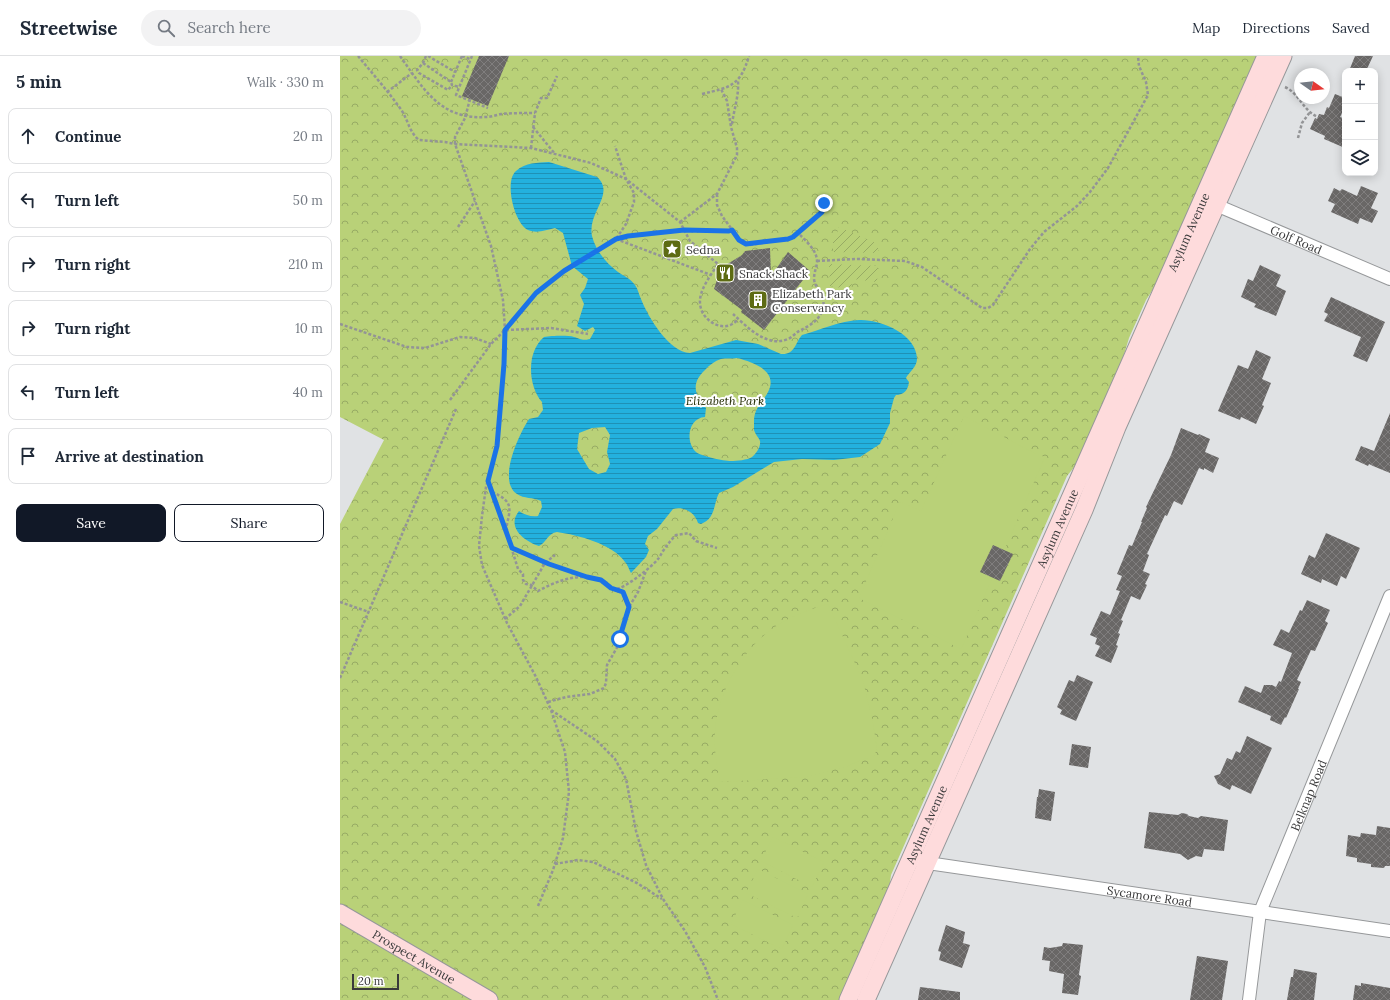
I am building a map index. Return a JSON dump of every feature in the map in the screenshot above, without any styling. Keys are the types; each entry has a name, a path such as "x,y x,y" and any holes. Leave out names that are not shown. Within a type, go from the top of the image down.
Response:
{"main road":[{"name":"Asylum Avenue","path":"866,1000 1084,510 1210,202 1266,56"},
{"name":"Asylum Avenue","path":"848,1000 1210,202 1283,56"},
{"name":"Prospect Avenue","path":"340,913 488,1000"}],"street":[{"name":"Golf Road","path":"1210,202 1390,279"},
{"name":"Belknap Road","path":"1249,1000 1260,912 1390,598"},
{"name":"Sycamore Road","path":"910,861 1390,931"}],"path":[{"path":"358,56 400,108 407,118 411,131 420,140 455,144 531,148 591,163 626,179 680,222 690,241 718,264 701,293 701,311 706,318 714,324 722,326 735,324 738,319"},
{"path":"400,56 426,91 445,109 454,113 465,116 485,117 501,114 535,113"},
{"path":"455,72 427,56 423,64 417,70 419,73 448,90 462,56 471,58 456,95 470,99 488,108"},
{"path":"702,94 720,89 738,81 746,68 750,56"},
{"path":"817,261 857,259 905,261 922,267 982,308 988,308 993,305 1030,249 1044,232 1077,206 1090,192 1108,168 1148,95 1146,82 1139,66 1138,56"},
{"path":"423,64 459,87"},
{"path":"387,92 412,73"},
{"path":"531,148 535,113 541,98 547,98 557,76"},
{"path":"731,127 737,104 739,90 738,81"},
{"path":"1283,86 1297,96 1303,105 1318,117"},
{"path":"680,222 717,194 736,155 737,148 731,127 727,101 720,89"},
{"path":"470,99 465,116 454,137 455,144 493,254 503,300 505,330 504,364 497,446 488,481 479,546 482,565 505,619 536,677 551,710 564,752 569,792 563,838 555,864 538,906"},
{"path":"1298,138 1302,123 1310,112"},
{"path":"533,127 555,154"},
{"path":"615,146 626,179 634,193 634,202 626,224 616,239"},
{"path":"717,194 718,204 722,216 742,243 750,245 788,239 798,233 822,212 824,203"},
{"path":"458,227 475,201"},
{"path":"450,400 491,344 505,330 536,293 564,271 606,244 616,239 628,236 684,230 732,230"},
{"path":"733,314 764,338 772,341 782,341 789,338 807,327 821,315 824,300 814,281 817,261 814,252 798,233"},
{"path":"616,239 711,275"},
{"path":"340,324 407,347 425,348 460,337 476,338 491,344"},
{"path":"505,330 551,328 588,334"},
{"path":"340,678 456,409"},
{"path":"488,481 506,530 518,569 523,574 523,580 526,584 531,585 538,591 557,582 571,578 587,577"},
{"path":"492,492 501,496 508,503 511,509 506,530"},
{"path":"617,589 632,581 658,560 662,552 676,534 690,533 696,541 717,548"},
{"path":"512,548 545,562 587,577 601,580 611,588 623,592 629,607"},
{"path":"505,619 520,606 545,562 555,555"},
{"path":"548,702 566,697 590,694 604,688 606,683 607,666 619,644 623,624 629,607 638,592 647,569"},
{"path":"340,602 369,612"},
{"path":"551,710 597,741 615,759 626,779 636,831 646,865 663,899 685,931 705,967 718,1000"},
{"path":"555,864 587,860 637,883 663,899"}],"green space":[{"name":"Elizabeth Park","path":"340,56 1260,56 1163,274 1146,300 1129,338 1116,381 1080,460 1067,476 891,875 888,897 842,1000 340,1000 340,524 384,440 340,417"},
{"path":"839,227 878,244 878,253 833,252 833,239 836,236"},
{"path":"829,264 878,266 877,282 853,279 851,288 848,289 830,286"},
{"path":"964,416 1036,454 1045,457 961,649 859,598 900,502 921,511"},
{"path":"828,604 863,681 873,723 877,749 874,756 848,766 804,777 720,782 715,746 716,720 725,692 739,664 757,641 775,627 797,615"},
{"path":"773,837 824,862 812,887 761,861"},
{"path":"758,869 808,894 797,918 746,893"},
{"path":"743,900 793,925 782,949 731,924"}],"water":[{"path":"549,162 597,177 602,183 604,190 593,219 592,227 592,236 596,247 609,265 633,283 637,288 644,306 654,324 674,347 682,351 690,353 736,340 758,344 781,354 786,354 792,351 802,335 837,324 859,320 868,320 887,325 904,335 911,342 915,350 917,362 906,378 909,382 907,390 896,395 894,398 890,413 890,423 880,444 860,457 834,460 802,459 774,462 733,487 719,493 712,515 701,524 698,523 694,516 685,509 673,509 657,529 648,536 645,544 649,550 646,557 631,573 626,563 619,556 604,545 594,541 575,535 557,532 551,534 544,543 539,546 528,541 518,533 515,523 519,511 523,514 538,516 542,507 541,501 517,494 511,488 509,479 509,469 512,457 520,435 529,419 538,417 543,410 542,402 537,395 532,378 531,369 534,351 538,343 544,337 567,336 587,340 590,339 595,330 593,327 585,331 577,326 584,304 580,295 585,288 588,279 572,266 563,233 555,228 538,232 528,230 523,226 519,219 512,202 511,183 512,176 516,171 524,166","holes":["737,358 757,365 763,369 770,378 768,392 754,416 754,430 760,441 760,446 754,456 739,461 728,461 698,454 690,442 690,431 695,421 699,418 705,417 706,408 697,394 696,384 701,375 712,363 721,359","605,427 610,435 607,452 610,464 606,472 598,474 589,469 577,449 579,433 592,428"]}],"building":[{"path":"479,56 509,56 488,106 462,96"},
{"path":"1355,56 1373,56 1367,68 1350,68"},
{"path":"1335,94 1342,97 1342,113 1340,117 1342,118 1342,147 1324,139 1325,136 1310,129 1315,118 1317,119 1319,114 1324,115 1327,107 1329,108"},
{"path":"1361,186 1378,193 1371,208 1378,211 1372,223 1360,218 1358,224 1331,212 1335,204 1328,201 1334,188 1340,191 1342,189 1357,196"},
{"name":"Elizabeth Park Conservancy","path":"770,248 771,276 788,252 810,271 764,330 741,312 742,310 714,289 721,268 742,255 745,251"},
{"path":"1260,265 1281,275 1276,286 1286,291 1276,316 1254,307 1256,304 1241,297 1248,279 1253,281"},
{"path":"1331,297 1385,322 1367,362 1353,356 1361,337 1324,321 1328,314 1324,312"},
{"path":"1256,350 1271,357 1262,379 1271,383 1262,405 1264,406 1256,424 1241,417 1240,420 1218,411 1238,365 1248,369"},
{"path":"1390,413 1390,473 1355,460 1361,446 1374,451"},
{"path":"1181,428 1210,439 1205,452 1219,458 1213,473 1204,468 1204,470 1199,468 1182,505 1174,501 1167,516 1165,515 1147,554 1149,555 1143,571 1150,574 1145,584 1147,585 1140,600 1131,596 1121,620 1123,621 1118,633 1120,634 1116,645 1118,646 1111,663 1095,656 1100,646 1095,644 1097,638 1090,635 1101,611 1110,615 1120,591 1116,590 1122,576 1117,574 1129,545 1132,546 1142,522 1147,508 1146,507 1171,455"},
{"path":"1326,533 1360,548 1346,579 1341,576 1337,586 1322,579 1321,583 1301,574 1309,555 1315,558"},
{"path":"993,545 1013,554 1000,581 980,572"},
{"path":"1307,600 1330,610 1325,621 1328,623 1315,651 1311,650 1297,680 1301,682 1299,689 1286,718 1285,717 1281,725 1270,720 1271,716 1238,702 1245,686 1261,693 1264,685 1272,685 1276,687 1279,681 1281,682 1292,653 1273,645 1281,629 1289,633 1300,610 1302,611"},
{"path":"1077,675 1093,682 1076,721 1060,714 1062,710 1057,707 1069,680 1074,682"},
{"path":"1247,736 1272,748 1251,794 1232,785 1230,790 1218,784 1214,776 1220,774 1227,758 1232,760 1236,751 1240,753"},
{"path":"1072,744 1091,747 1088,768 1069,765"},
{"path":"1039,789 1055,792 1051,821 1035,818"},
{"path":"1149,812 1178,815 1182,813 1198,818 1201,816 1228,820 1224,851 1204,849 1202,857 1196,856 1188,860 1180,854 1144,848"},
{"path":"1377,826 1390,828 1390,866 1385,866 1384,868 1371,867 1371,864 1357,862 1357,858 1346,856 1348,835 1360,837 1361,833 1376,835"},
{"path":"946,925 965,932 963,943 970,945 962,968 939,960 941,952 938,951"},
{"path":"1063,943 1083,945 1078,995 1062,993 1064,974 1049,971 1050,961 1042,960 1044,947 1050,948 1062,946"},
{"path":"1197,956 1228,961 1222,1000 1190,1000"},
{"path":"1294,969 1317,973 1314,1000 1287,1000"},
{"path":"1361,983 1390,988 1390,1000 1353,1000 1355,985 1361,986"},
{"path":"920,987 960,992 960,1000 918,1000"}],"place":[{"name":"Sedna","path":"672,249"},
{"name":"Snack Shack","path":"725,273"},
{"name":"Elizabeth Park Conservancy","path":"758,300"}],"route":[{"path":"620,639 624,619 629,607 623,592 611,588 601,580 587,577 549,564 512,548 488,481 497,446 504,364 505,330 536,293 564,271 616,239 628,236 684,230 732,230 742,243 750,245 788,239 793,237 822,212 824,203"}]}
